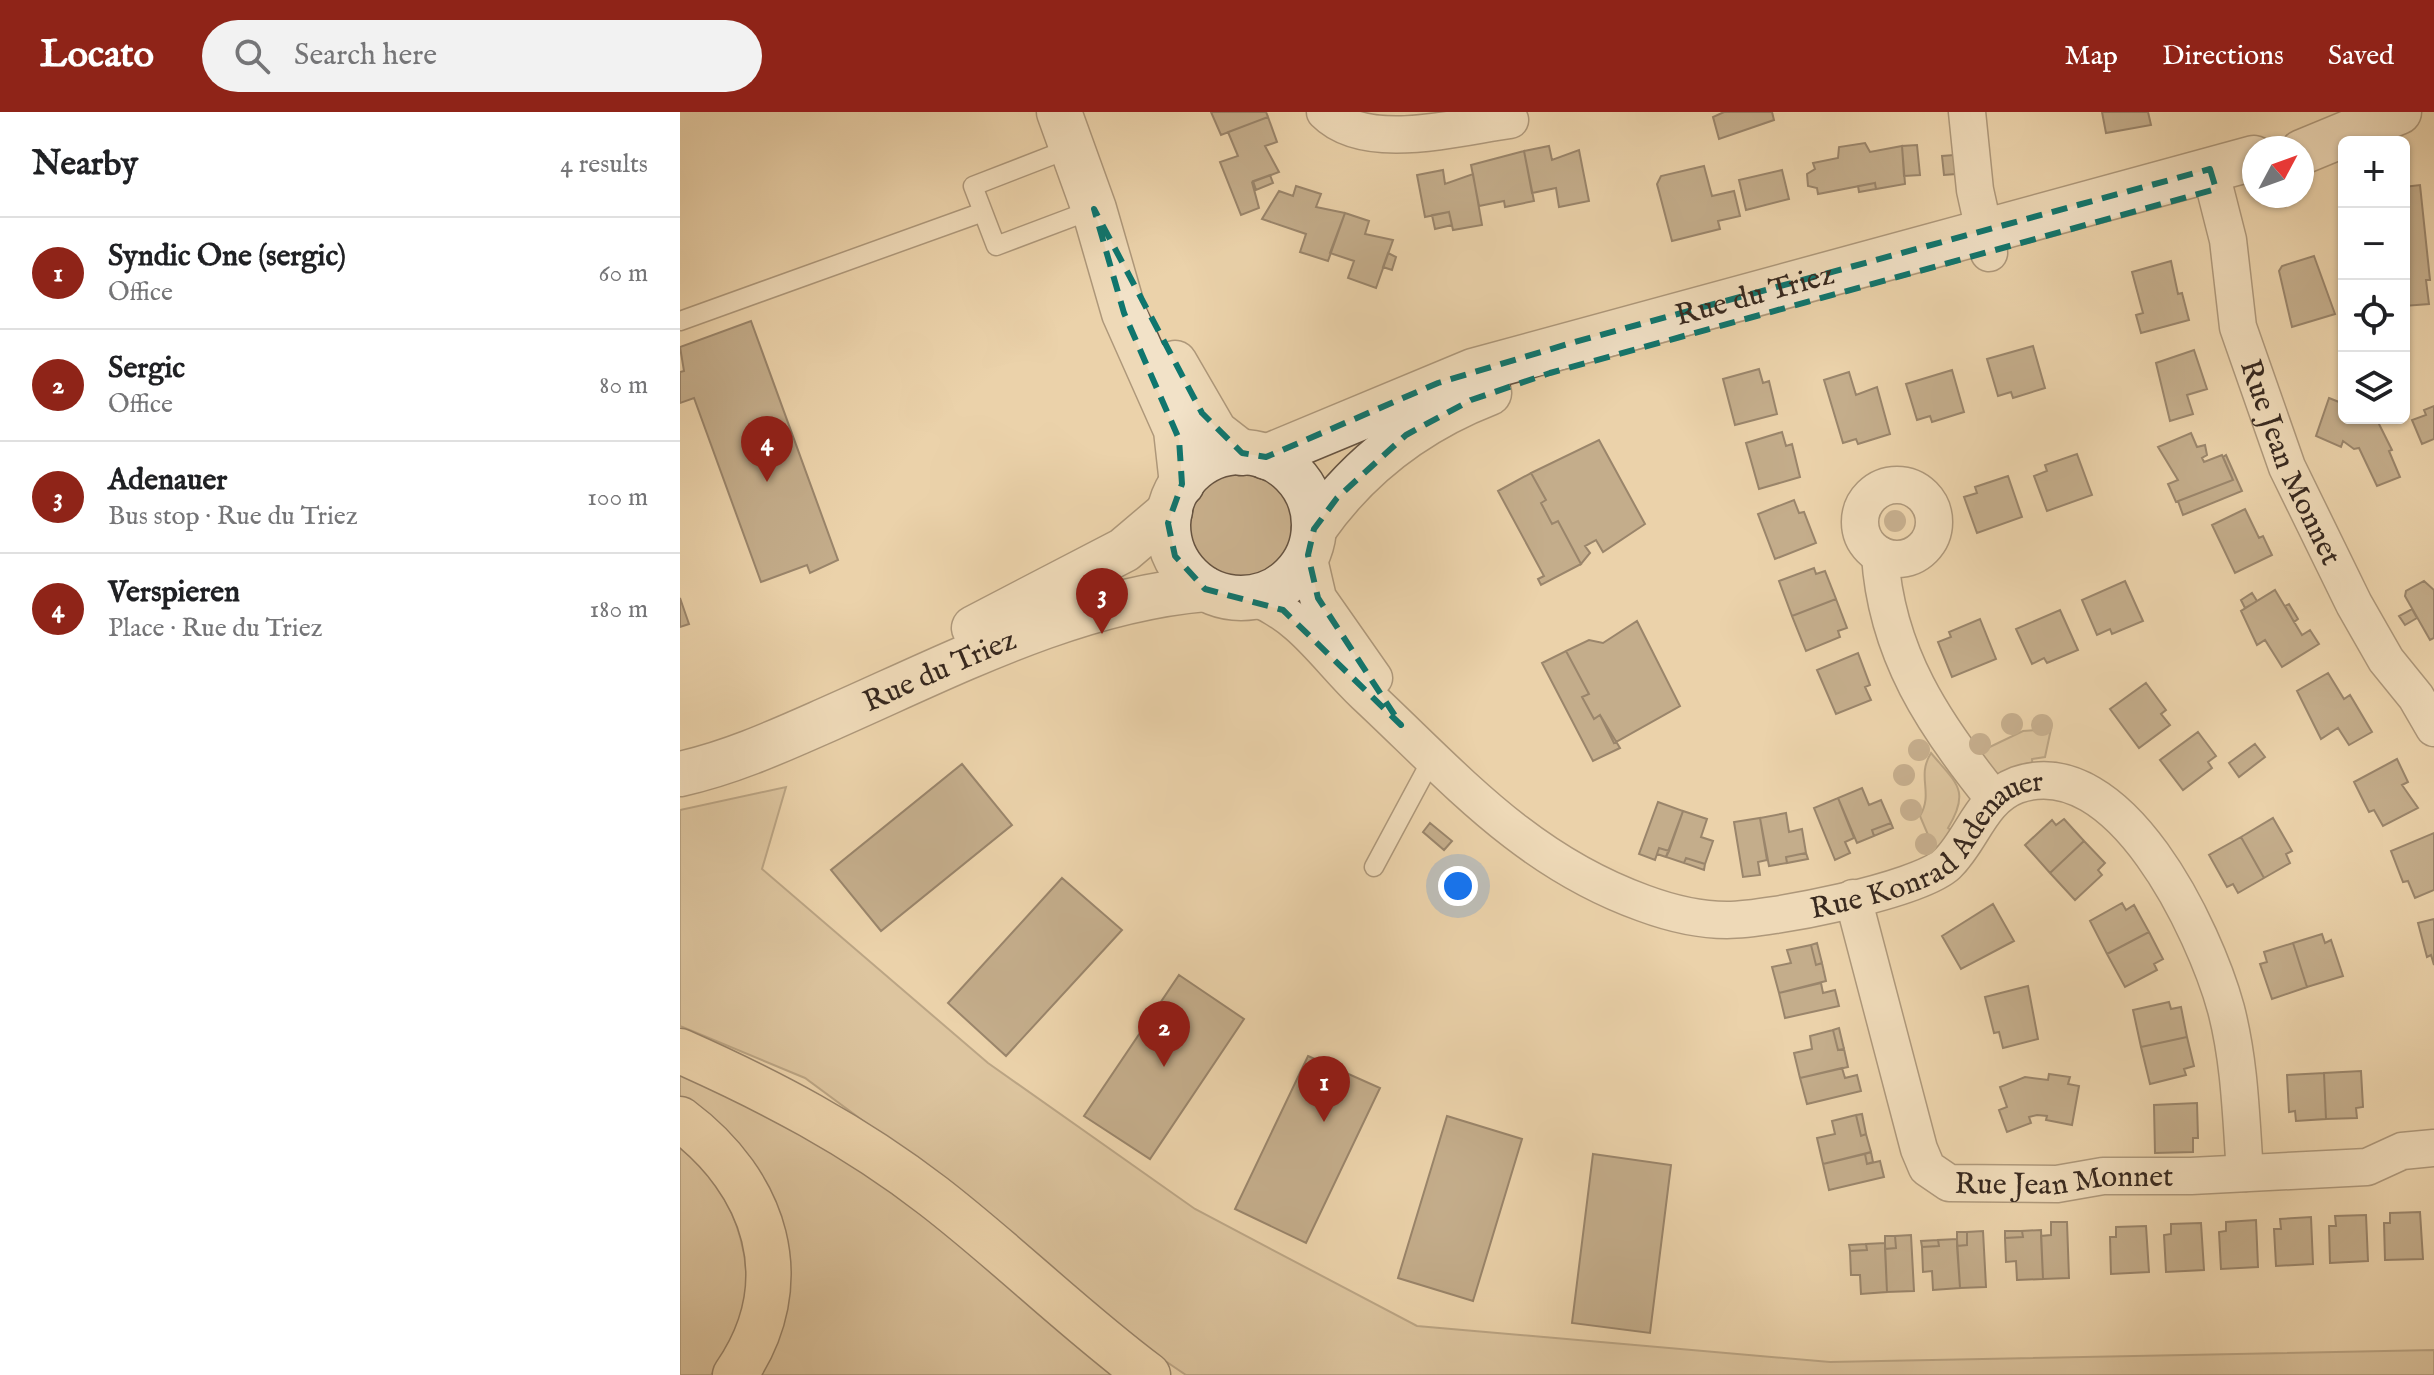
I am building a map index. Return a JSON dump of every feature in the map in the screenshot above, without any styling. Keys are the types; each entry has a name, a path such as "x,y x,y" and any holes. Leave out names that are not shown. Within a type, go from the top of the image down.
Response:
{"highway":[{"path":"680,1051 781,1097 872,1152 934,1197 1148,1375"},
{"path":"680,1119 714,1146 742,1181 752,1200 765,1245 769,1268 764,1316 754,1345 735,1375"}],"street":[{"path":"1325,112 1350,128 1374,134 1510,120"},
{"path":"1967,112 1986,241"},
{"path":"2314,144 2399,112"},
{"path":"1065,130 1094,209 1124,313 1176,430 1176,498 1169,534 1175,556 1188,574 1205,589 1233,598 1253,597 1282,586 1311,542 1311,506 1302,485 1286,468 1254,455 1215,432 1094,209"},
{"name":"Rue du Triez","path":"1254,455 1473,371 2227,177"},
{"name":"Rue Jean Monnet","path":"2227,177 2228,240 2238,327 2277,442 2308,514 2354,604 2394,672 2430,710"},
{"name":"Rue du Triez","path":"1311,542 1352,482 1388,448 1471,400 1986,241"},
{"path":"1176,498 1203,463 1254,455"},
{"name":"Rue du Triez","path":"680,751 731,736 797,709 1024,604 1124,550 1176,498"},
{"name":"Rue Konrad Adenauer","path":"1311,542 1318,598 1363,661 1401,725"},
{"path":"1880,555 1890,622 1925,702 1946,740 1994,799"},
{"name":"Rue du Triez","path":"680,774 756,750 1032,633 1135,601 1205,589"},
{"name":"Rue Konrad Adenauer","path":"1253,597 1291,616 1364,693 1401,725 1477,803 1521,839 1585,878 1645,904 1686,916 1727,920 1753,918 1918,881 1938,871 1955,855 1994,799 2009,789 2032,781 2055,781 2080,788 2102,799 2121,816 2162,872 2201,942 2226,1007 2237,1068 2245,1173"},
{"name":"Rue Jean Monnet","path":"1853,898 1919,1149 1927,1168 1941,1180 1959,1184 2068,1184 2103,1176 2367,1167 2402,1151 2434,1148"}],"lane":[{"path":"1065,130 973,186 996,246 1094,209"},
{"path":"680,321 983,212"},
{"path":"1374,867 1432,759"}],"highlighted area":[{"path":"2210,169 2216,189 1550,373 1471,400 1406,435 1337,498 1314,529 1308,555 1318,598 1401,725 1283,610 1205,589 1175,556 1168,523 1182,484 1179,439 1124,313 1094,209 1202,413 1242,453 1266,457 1438,383 1571,343"}],"shaded area":[{"path":"1241,472 1261,476 1278,488 1290,505 1294,525 1290,545 1278,562 1261,574 1241,578 1221,574 1204,562 1192,545 1188,525 1192,505 1204,488 1221,476"},
{"path":"2051,729 2045,757 2032,759 2033,772 1998,776 1973,755 2023,731"},
{"path":"1931,753 1958,788 1959,804 1948,828 1956,834 1946,851 1940,845 1934,849 1920,816 1926,799 1925,770"},
{"path":"786,787 762,869 988,1063 1195,1209 1417,1326 1830,1362 2434,1350 2434,1375 1186,1375 1130,1337 939,1177 805,1078 680,1026 680,810"},
{"path":"680,1071 863,1164 1130,1375 755,1375 786,1285 680,1104"},
{"path":"680,1148 718,1188 731,1212 746,1265 747,1292 743,1320 732,1350 711,1375 680,1375"}],"building":[{"path":"1211,112 1266,112 1268,117 1221,135"},
{"path":"1724,112 1772,112 1774,120 1719,139 1713,117"},
{"path":"2102,112 2148,112 2151,125 2106,133"},
{"path":"1268,117 1277,142 1265,146 1279,172 1252,182 1259,208 1241,215 1220,162 1238,156 1228,132"},
{"path":"1865,143 1870,152 1902,146 1905,184 1876,189 1875,183 1818,194 1817,188 1808,186 1807,174 1815,169 1813,163 1838,158 1839,147"},
{"path":"1917,145 1920,175 1904,176 1902,146"},
{"path":"1549,146 1552,160 1579,150 1589,201 1559,207 1556,188 1532,193 1524,151"},
{"path":"1524,151 1534,201 1505,207 1504,201 1479,206 1471,165"},
{"path":"1954,155 1956,174 1944,175 1942,156"},
{"path":"1704,166 1712,196 1734,191 1740,216 1718,221 1720,229 1672,241 1657,184 1661,176"},
{"path":"1443,170 1445,184 1473,174 1482,225 1453,230 1449,212 1425,217 1417,175"},
{"path":"1782,170 1789,199 1746,210 1739,180"},
{"path":"1270,175 1273,183 1256,190 1253,181"},
{"path":"1875,183 1876,189 1859,192 1858,186"},
{"path":"2420,185 2430,280 2426,280 2429,304 2410,306 2410,186"},
{"path":"1296,186 1321,194 1316,207 1345,213 1328,261 1300,252 1306,234 1262,219 1279,191 1293,196"},
{"path":"1449,212 1452,225 1435,229 1432,215"},
{"path":"1345,213 1369,221 1365,234 1393,240 1376,288 1348,278 1354,261 1330,253"},
{"path":"1388,253 1396,257 1392,270 1383,267"},
{"path":"2314,256 2335,314 2292,327 2279,271 2282,266"},
{"path":"2171,261 2178,294 2182,293 2189,320 2141,333 2136,315 2143,313 2132,272"},
{"path":"751,321 838,560 810,573 807,565 761,582 694,398 680,403 680,372 684,371 680,347"},
{"path":"2033,346 2045,388 2013,398 2011,392 1998,396 1987,359"},
{"path":"2194,350 2207,389 2187,395 2193,414 2170,421 2156,363"},
{"path":"1759,369 1763,383 1769,381 1777,414 1735,425 1723,379"},
{"path":"1952,370 1964,412 1932,422 1930,416 1917,420 1906,384"},
{"path":"1849,372 1856,395 1877,387 1890,434 1858,444 1856,439 1843,443 1824,380"},
{"path":"2329,398 2338,402 2338,424 2379,424 2392,450 2389,451 2400,477 2377,486 2359,448 2354,449 2343,441 2341,447 2316,436"},
{"path":"2434,406 2434,439 2422,444 2412,420 2426,415 2424,410"},
{"path":"1782,432 1786,446 1792,444 1800,477 1759,489 1746,443"},
{"path":"2191,433 2197,447 2205,445 2207,455 2202,458 2204,462 2222,455 2233,480 2176,502 2168,484 2178,480 2158,447"},
{"path":"1599,440 1645,524 1603,552 1596,540 1585,546 1590,553 1581,564 1558,521 1552,524 1541,503 1546,500 1531,473"},
{"path":"2077,454 2092,495 2047,511 2034,476 2047,471 2045,465"},
{"path":"2226,455 2242,491 2183,515 2178,501 2233,480 2223,457"},
{"path":"1531,473 1546,500 1541,503 1552,524 1558,521 1581,564 1541,585 1538,579 1544,576 1498,491"},
{"path":"2008,476 2022,517 1977,533 1964,497 1977,493 1975,487"},
{"path":"1794,500 1799,513 1804,512 1816,543 1775,559 1758,514"},
{"path":"2245,509 2259,538 2263,536 2272,555 2235,573 2212,525"},
{"path":"1814,568 1816,574 1825,571 1836,599 1792,616 1779,581"},
{"path":"2125,581 2143,621 2112,634 2110,629 2097,635 2082,600"},
{"path":"2424,581 2434,590 2434,638 2430,640 2405,596 2406,591"},
{"path":"2275,590 2302,635 2310,630 2319,644 2282,667 2265,640 2257,645 2241,611"},
{"path":"2252,593 2257,601 2245,608 2241,600"},
{"path":"680,598 689,624 680,627"},
{"path":"1836,599 1847,628 1838,631 1840,637 1806,651 1792,616"},
{"path":"2289,604 2298,619 2294,622 2285,606"},
{"path":"2412,609 2417,618 2405,625 2399,616"},
{"path":"2060,610 2078,650 2047,663 2044,658 2032,664 2016,629"},
{"path":"1980,619 1996,659 1952,677 1938,642 1951,637 1949,632"},
{"path":"1637,621 1680,706 1614,743 1600,715 1594,719 1582,697 1589,694 1566,651 1589,640 1603,643"},
{"path":"1566,651 1589,694 1582,697 1594,719 1600,715 1620,748 1593,761 1542,663"},
{"path":"1858,653 1870,685 1865,687 1871,700 1836,714 1817,670"},
{"path":"2328,673 2344,699 2350,695 2372,732 2349,745 2338,728 2321,739 2297,691"},
{"path":"2146,683 2166,710 2161,714 2170,725 2139,748 2110,709"},
{"path":"2198,732 2216,756 2208,762 2212,768 2183,790 2160,760"},
{"path":"2255,744 2265,757 2239,777 2229,763"},
{"path":"2397,759 2408,782 2402,785 2418,808 2383,826 2374,810 2369,812 2354,782"},
{"path":"962,764 1012,825 881,931 831,870"},
{"path":"1862,788 1869,805 1881,800 1891,823 1872,830 1874,836 1857,843 1838,798"},
{"path":"1838,798 1854,838 1845,842 1850,853 1835,860 1814,808"},
{"path":"1658,802 1683,811 1669,851 1659,848 1655,860 1639,854"},
{"path":"1683,811 1707,819 1701,837 1713,841 1705,864 1686,858 1684,863 1666,857"},
{"path":"1786,813 1789,832 1802,829 1806,853 1786,857 1787,863 1769,866 1760,818"},
{"path":"1760,818 1767,860 1758,862 1760,875 1743,877 1734,822"},
{"path":"2273,818 2292,851 2286,854 2290,863 2264,878 2241,837"},
{"path":"2064,819 2084,841 2050,873 2025,845 2052,820 2056,825"},
{"path":"1430,823 1452,841 1444,850 1423,832"},
{"path":"1891,823 1893,828 1874,836 1872,830"},
{"path":"2434,833 2434,890 2415,898 2408,881 2403,882 2391,851"},
{"path":"2241,837 2264,878 2238,893 2233,884 2227,887 2209,855"},
{"path":"2084,841 2105,863 2098,870 2102,875 2075,900 2050,873"},
{"path":"1659,848 1669,851 1666,857 1657,854"},
{"path":"1806,853 1808,859 1787,863 1786,857"},
{"path":"1686,858 1705,864 1704,870 1684,863"},
{"path":"1062,878 1122,930 1006,1056 948,1003"},
{"path":"2122,903 2126,910 2134,905 2149,932 2107,954 2090,921"},
{"path":"1993,904 2014,941 1961,969 1942,936"},
{"path":"2434,919 2434,965 2431,955 2427,957 2418,923"},
{"path":"2149,932 2163,959 2154,964 2157,970 2125,987 2107,954"},
{"path":"2322,934 2325,943 2331,940 2343,976 2307,987 2293,943"},
{"path":"1817,943 1822,963 1816,965 1811,945"},
{"path":"2293,943 2307,987 2272,999 2260,964 2267,962 2264,952"},
{"path":"1811,945 1816,965 1822,963 1826,981 1779,993 1772,967 1791,963 1787,950"},
{"path":"1179,975 1244,1019 1150,1159 1084,1116"},
{"path":"1821,983 1823,993 1835,990 1839,1006 1785,1018 1779,993"},
{"path":"2028,986 2038,1039 2003,1048 1999,1032 1994,1033 1985,997"},
{"path":"2169,1002 2171,1009 2181,1007 2187,1037 2141,1047 2133,1010"},
{"path":"1839,1028 1844,1049 1838,1050 1833,1030"},
{"path":"1833,1030 1838,1050 1844,1049 1848,1067 1800,1078 1794,1053 1812,1049 1810,1036"},
{"path":"2187,1037 2194,1066 2184,1069 2186,1075 2150,1084 2141,1047"},
{"path":"1308,1056 1380,1088 1306,1243 1235,1209"},
{"path":"1842,1068 1845,1078 1857,1075 1861,1091 1807,1104 1800,1078"},
{"path":"2361,1071 2363,1107 2356,1108 2357,1118 2326,1119 2324,1073"},
{"path":"2324,1073 2326,1119 2296,1121 2295,1111 2289,1112 2287,1075"},
{"path":"2049,1074 2070,1077 2068,1084 2079,1086 2072,1125 2037,1115 2029,1117 2031,1123 2007,1132 1999,1110 2007,1107 2000,1087 2025,1077 2048,1080"},
{"path":"2197,1103 2198,1138 2193,1138 2193,1152 2155,1153 2154,1105"},
{"path":"1862,1114 1866,1134 1861,1136 1856,1115"},
{"path":"1856,1115 1861,1136 1866,1134 1871,1152 1823,1164 1817,1138 1835,1134 1832,1121"},
{"path":"1447,1116 1522,1139 1473,1301 1398,1278"},
{"path":"1871,1152 1873,1162 1867,1164 1865,1154"},
{"path":"1593,1154 1671,1165 1650,1333 1572,1323"},
{"path":"1865,1154 1867,1164 1880,1161 1884,1177 1829,1190 1823,1164"},
{"path":"2420,1212 2423,1259 2385,1260 2384,1223 2390,1223 2390,1213"},
{"path":"2366,1215 2368,1261 2330,1263 2329,1226 2336,1226 2335,1216"},
{"path":"2311,1217 2313,1264 2276,1266 2274,1229 2281,1229 2280,1219"},
{"path":"2256,1220 2258,1267 2221,1269 2219,1232 2226,1231 2226,1222"},
{"path":"2051,1222 2067,1222 2069,1278 2043,1279 2041,1236 2051,1235"},
{"path":"2201,1223 2204,1270 2166,1272 2164,1235 2171,1234 2171,1224"},
{"path":"2146,1226 2149,1272 2111,1274 2110,1237 2116,1237 2116,1227"},
{"path":"2041,1230 2043,1279 2017,1280 2016,1261 2006,1262 2005,1238 2023,1237 2022,1231"},
{"path":"1983,1231 1986,1287 1960,1288 1957,1246 1967,1245 1967,1232"},
{"path":"2005,1231 2022,1231 2023,1237 2005,1238"},
{"path":"1957,1232 1967,1232 1967,1245 1957,1246"},
{"path":"1911,1235 1914,1291 1887,1292 1885,1249 1896,1248 1895,1236"},
{"path":"1885,1236 1895,1236 1896,1248 1885,1249"},
{"path":"1957,1239 1960,1288 1933,1290 1932,1271 1923,1272 1922,1247 1939,1246 1938,1240"},
{"path":"1938,1240 1939,1246 1922,1247 1921,1241"},
{"path":"1885,1243 1887,1292 1861,1294 1860,1275 1851,1275 1850,1251 1867,1250 1866,1244"},
{"path":"1866,1244 1867,1250 1850,1251 1849,1245"}],"place":[{"name":"Verspieren","path":"767,482"},
{"name":"Adenauer","path":"1102,634"},
{"name":"Sergic","path":"1164,1067"},
{"name":"Syndic One (sergic)","path":"1324,1122"}]}
